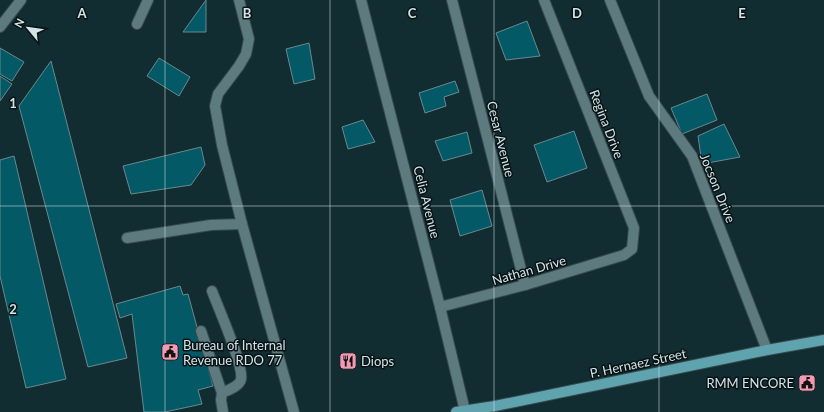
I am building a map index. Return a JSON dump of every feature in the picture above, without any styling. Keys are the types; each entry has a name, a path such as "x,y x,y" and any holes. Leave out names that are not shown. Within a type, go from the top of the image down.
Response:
{"main road":[{"name":"P. Hernaez Street","path":"461,411 496,409 767,350 824,340"}],"street":[{"path":"0,27 21,0"},
{"path":"137,24 148,0"},
{"path":"239,0 249,39 246,54 240,66 218,94 215,106 222,145 242,224 294,412"},
{"name":"Celia Avenue","path":"361,0 440,306 461,411"},
{"name":"Cesar Avenue","path":"452,0 525,285"},
{"name":"Regina Drive","path":"544,0 634,228 632,249 624,255"},
{"name":"Jocson Drive","path":"610,0 649,96 692,156 767,350"},
{"path":"127,238 211,226 242,224"},
{"name":"Nathan Drive","path":"440,306 525,285 624,255"},
{"path":"212,291 238,357 242,378 239,384 222,393"},
{"path":"201,331 222,393 221,400 223,412"}],"building":[{"path":"206,0 206,32 183,32"},
{"path":"527,21 540,56 506,60 496,33"},
{"path":"309,43 315,79 294,84 286,49"},
{"path":"0,48 24,62 12,81 0,74"},
{"path":"159,58 190,77 179,96 147,76"},
{"path":"51,61 127,358 88,367 19,106"},
{"path":"0,76 12,84 0,101"},
{"path":"455,81 459,92 444,97 446,106 425,113 419,93"},
{"path":"707,94 717,120 682,134 671,108"},
{"path":"363,120 375,142 348,149 342,127"},
{"path":"724,124 740,157 702,164 698,136"},
{"path":"574,131 587,168 547,182 534,145"},
{"path":"467,132 472,153 443,161 435,141"},
{"path":"201,147 205,165 191,185 131,194 123,166"},
{"path":"14,156 66,379 26,388 0,276 0,160"},
{"path":"482,190 492,226 460,236 450,200"},
{"name":"Bureau of Internal Revenue RDO 77","path":"180,286 183,295 188,294 213,386 198,390 202,404 165,412 144,412 132,314 120,318 116,304"}],"place":[{"name":"Bureau of Internal Revenue RDO 77","path":"170,352"},
{"name":"Diops","path":"348,361"},
{"name":"RMM ENCORE","path":"807,383"}]}
